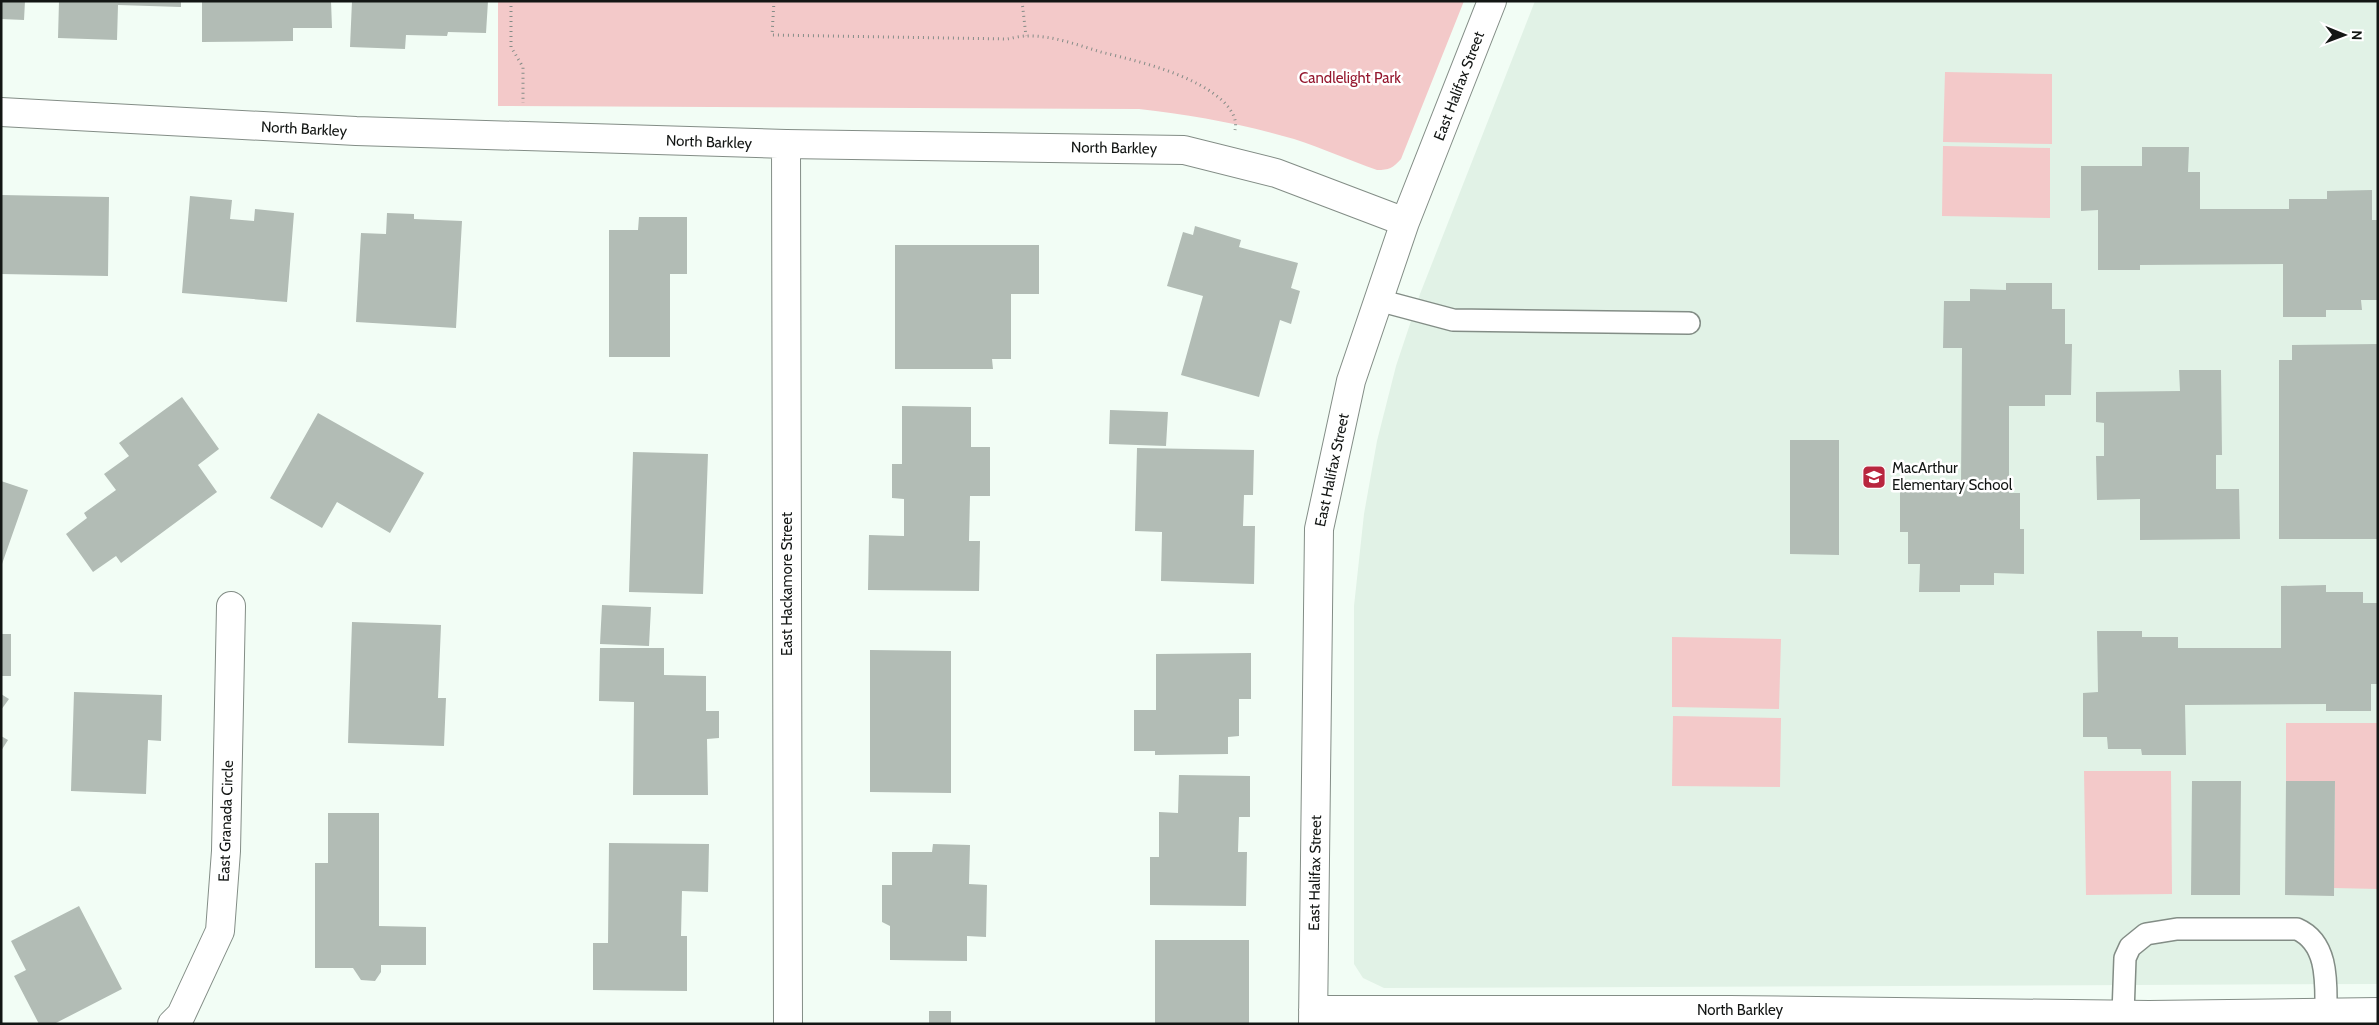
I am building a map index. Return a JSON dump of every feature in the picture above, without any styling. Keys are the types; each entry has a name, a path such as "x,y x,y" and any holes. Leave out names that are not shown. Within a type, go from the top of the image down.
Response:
{"street":[{"name":"East Halifax Street","path":"1313,1017 1319,529 1351,381 1406,222 1492,1"},
{"name":"North Barkley","path":"1,112 356,132 786,144 1184,150 1276,173 1406,222"},
{"name":"East Hackamore Street","path":"786,144 788,1024"},
{"name":"East Granada Circle","path":"172,1024 181,1015 220,931 226,851 230,606"},
{"name":"North Barkley","path":"1313,1017 2141,1018 2378,1012"}],"lane":[{"path":"1378,300 1453,320 1689,323"},
{"path":"2141,1018 2124,967 2130,947 2146,934 2177,929 2297,929 2302,931 2314,943 2320,954 2325,975 2326,1012"}],"path":[{"path":"511,1 511,48 523,67 523,111"},
{"path":"774,1 772,35 1007,39 1026,36 1065,42 1180,76 1206,88 1224,103 1236,119 1235,130"},
{"path":"1022,1 1026,36"}],"shaded area":[{"name":"MacArthur Elementary School","path":"1535,1 2378,1 2378,984 1384,988 1363,978 1354,964 1354,606 1364,514 1377,441 1396,366 1420,294"}],"green space":[{"name":"Candlelight Park","path":"498,1 1464,1 1401,159 1390,168 1377,170 1304,143 1256,129 1178,114 1139,109 498,106"},
{"path":"1945,72 2052,74 2052,144 1943,142"},
{"path":"1943,146 2050,148 2050,218 1942,216"},
{"path":"1672,637 1781,639 1779,709 1672,707"},
{"path":"1673,716 1781,718 1780,787 1672,786"},
{"path":"2286,723 2378,723 2378,889 2334,888 2335,781 2286,781"},
{"path":"2084,771 2171,771 2172,894 2086,895"}],"building":[{"path":"1,1 25,1 24,20 1,19"},
{"path":"59,1 181,1 181,7 118,5 117,40 58,38"},
{"path":"202,1 331,1 332,28 293,28 293,41 202,42"},
{"path":"352,1 488,1 486,33 448,32 447,36 406,35 405,49 350,47"},
{"path":"2142,147 2189,147 2188,172 2200,172 2200,209 2289,209 2289,199 2327,199 2327,191 2372,190 2372,220 2378,220 2378,300 2361,300 2362,310 2326,310 2326,317 2283,317 2283,264 2140,265 2140,270 2098,270 2098,210 2081,211 2081,166 2142,166"},
{"path":"1,195 109,197 108,276 1,274"},
{"path":"190,196 232,200 230,219 254,221 255,209 294,213 287,302 182,293"},
{"path":"387,213 414,214 414,219 462,221 456,328 356,322 361,233 386,234"},
{"path":"639,217 687,217 687,274 670,274 670,357 609,357 609,230 638,230"},
{"path":"1195,226 1241,240 1239,247 1298,263 1291,288 1300,291 1291,324 1280,320 1259,397 1181,375 1203,296 1167,286 1183,232 1193,235"},
{"path":"895,245 1039,245 1039,294 1011,294 1011,359 992,359 993,369 895,369"},
{"path":"2006,283 2052,283 2052,309 2065,309 2065,344 2072,344 2071,395 2045,395 2045,406 2009,406 2009,493 2020,493 2020,529 2024,529 2024,574 1994,573 1994,585 1960,585 1960,592 1919,592 1920,564 1908,564 1908,532 1900,532 1900,485 1961,485 1962,348 1943,348 1944,301 1970,301 1970,289 2006,290"},
{"path":"2378,344 2378,539 2279,539 2279,360 2292,360 2292,345"},
{"path":"2179,370 2221,370 2222,455 2216,455 2216,489 2239,489 2240,539 2140,540 2140,499 2097,500 2096,456 2104,456 2104,423 2096,422 2096,392 2180,391"},
{"path":"182,397 219,449 198,465 217,492 121,563 116,556 93,572 66,534 87,518 84,513 116,490 104,474 129,456 119,443"},
{"path":"902,406 971,407 971,447 990,447 990,496 970,496 969,541 980,541 979,591 868,590 869,535 904,536 904,499 892,498 892,464 902,464"},
{"path":"1110,410 1168,412 1166,446 1109,444"},
{"path":"318,413 424,473 390,533 337,502 322,528 270,498"},
{"path":"1790,440 1839,440 1839,555 1790,554"},
{"path":"1137,448 1254,450 1253,495 1244,495 1243,526 1255,526 1254,584 1161,581 1162,532 1135,531"},
{"path":"633,452 708,454 703,594 629,592"},
{"path":"1,481 28,490 2,564 1,564"},
{"path":"2326,585 2326,592 2363,592 2363,603 2378,603 2378,684 2371,684 2371,711 2326,711 2326,704 2185,705 2186,755 2142,755 2141,749 2108,749 2107,737 2083,737 2083,693 2098,692 2097,631 2142,631 2142,637 2178,637 2178,648 2281,648 2281,586"},
{"path":"602,605 651,607 649,646 600,644"},
{"path":"352,622 441,625 438,698 446,698 444,746 348,743"},
{"path":"1,634 11,634 11,676 1,676"},
{"path":"600,648 664,648 664,675 706,676 706,711 719,711 719,738 707,739 708,795 633,795 634,702 599,701"},
{"path":"870,650 951,651 951,793 870,792"},
{"path":"1251,653 1251,699 1239,699 1239,736 1228,737 1228,754 1155,755 1155,751 1134,751 1134,710 1156,710 1156,654"},
{"path":"74,692 162,695 161,741 148,740 146,794 71,791"},
{"path":"1,694 9,699 1,710"},
{"path":"1,736 8,740 1,751"},
{"path":"1179,775 1250,776 1250,817 1239,817 1238,852 1247,852 1246,906 1150,905 1150,857 1159,857 1159,812 1178,813"},
{"path":"2192,781 2241,781 2240,895 2191,895"},
{"path":"2286,781 2335,781 2334,896 2285,895"},
{"path":"328,813 379,813 379,926 426,927 426,965 381,965 381,972 375,981 361,980 353,968 315,968 315,863 328,863"},
{"path":"609,843 709,844 708,892 682,891 681,936 687,936 687,991 593,990 593,943 608,943"},
{"path":"933,844 970,845 969,884 987,885 986,937 967,936 967,961 890,960 890,926 882,922 882,885 892,885 892,852 932,852"},
{"path":"79,906 122,989 54,1024 39,1024 14,976 26,970 11,941"},
{"path":"1155,940 1249,940 1249,1024 1155,1024"},
{"path":"929,1011 951,1011 951,1024 929,1024"}],"place":[{"name":"MacArthur Elementary School","path":"1874,477"}]}
